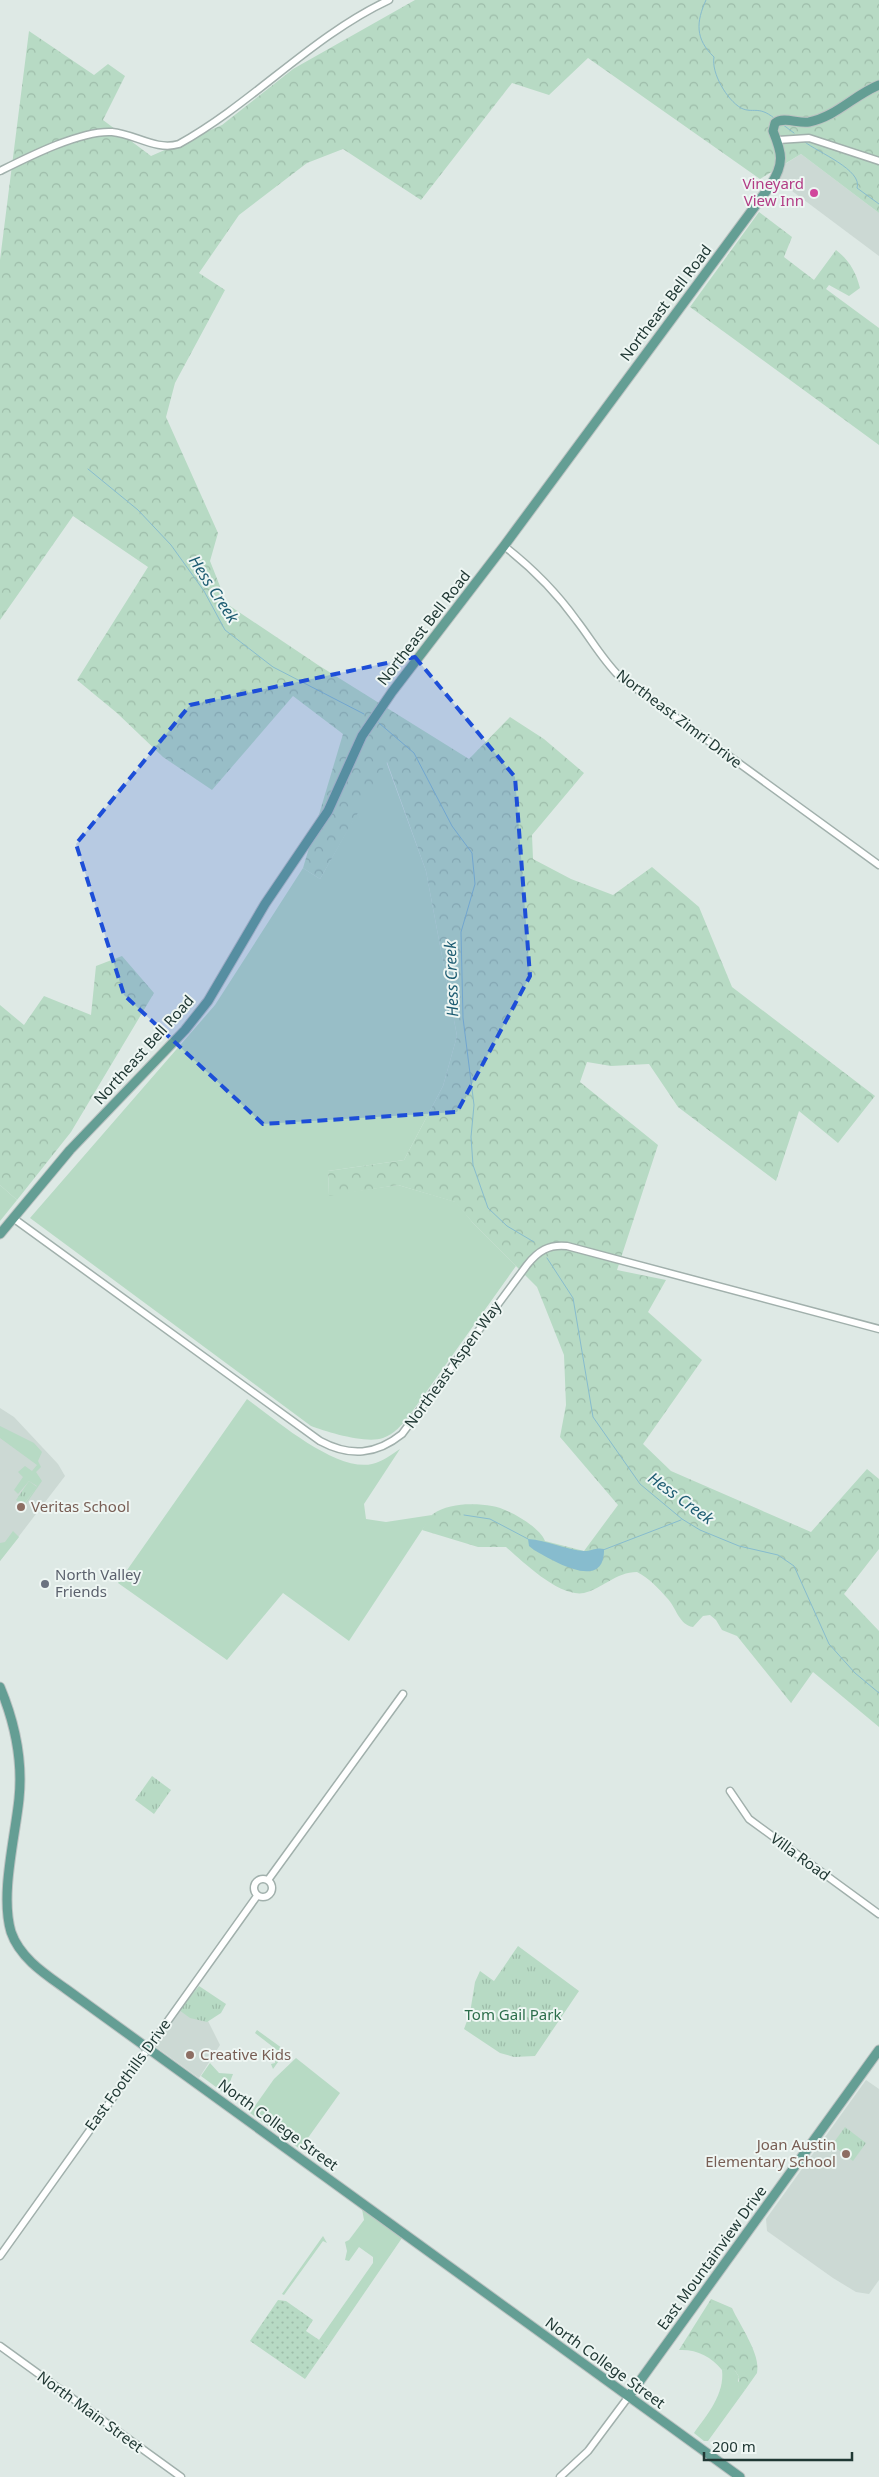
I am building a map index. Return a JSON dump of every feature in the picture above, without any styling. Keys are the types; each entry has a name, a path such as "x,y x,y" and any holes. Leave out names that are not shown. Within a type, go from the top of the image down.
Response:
{"main road":[{"name":"Northeast Bell Road","path":"0,1234 70,1150 185,1030 208,1001 270,897 328,811 367,727 504,546 770,186 781,160 778,140 773,128 780,120 803,122 836,112 879,85"},
{"name":"North College Street","path":"0,1687 14,1727 20,1762 19,1798 6,1897 11,1932 21,1951 41,1971 740,2477"},
{"name":"East Mountainview Drive","path":"629,2396 879,2050"}],"street":[{"path":"0,171 54,147 100,133 128,135 163,147 179,144 263,86 336,31 389,0"},
{"path":"778,140 809,138 879,161"},
{"name":"Northeast Zimri Drive","path":"504,546 519,558 566,607 619,676 879,865"},
{"name":"Northeast Aspen Way","path":"13,1218 320,1442 332,1448 352,1453 377,1450 402,1434 527,1265 541,1250 550,1247 567,1246 879,1329"},
{"path":"268,1880 403,1694"},
{"name":"Villa Road","path":"730,1792 749,1820 879,1914"},
{"path":"262,1879 268,1880 271,1885 270,1893 263,1897 257,1896 253,1888 255,1882 262,1879"},
{"name":"East Foothills Drive","path":"0,2256 257,1896"},
{"name":"North Main Street","path":"0,2346 181,2477"},
{"name":"East Mountainview Drive","path":"560,2477 588,2451 629,2396"}],"highlighted area":[{"path":"415,657 515,777 530,976 457,1112 263,1124 124,995 76,844 190,705"}],"shaded area":[{"path":"801,154 879,213 879,256 780,182 782,166"},
{"name":"Veritas School","path":"0,1408 14,1417 58,1464 65,1476 0,1561"},
{"path":"179,2010 208,2021 220,2045 199,2078 156,2047 156,2042"},
{"name":"Joan Austin Elementary School","path":"866,2080 879,2089 879,2280 869,2294 856,2292 833,2278 767,2231 766,2219"}],"green space":[{"path":"415,0 879,0 879,213 801,154 760,179 588,58 549,95 512,83 421,200 343,149 307,163 239,215 199,273 225,290 175,383 166,417 218,533 210,561 227,604 318,665 469,759 510,717 544,739 584,773 532,835 533,859 571,879 613,895 652,867 699,907 732,987 875,1096 838,1143 799,1111 776,1181 678,1107 649,1064 611,1066 587,1062 580,1082 658,1145 617,1270 666,1280 648,1312 702,1360 643,1444 671,1471 811,1532 867,1469 879,1479 879,1549 844,1594 879,1631 879,1727 813,1672 791,1703 737,1636 722,1630 716,1620 710,1615 703,1616 693,1627 688,1626 660,1591 637,1572 622,1575 591,1591 574,1593 564,1590 542,1577 506,1547 478,1547 422,1530 430,1517 439,1510 469,1504 485,1505 514,1514 537,1530 545,1541 584,1551 618,1505 560,1437 566,1405 564,1355 537,1287 473,1223 455,1202 398,1185 329,1196 328,1171 404,1160 443,1086 457,1036 426,871 387,762 320,879 303,868 343,734 293,696 212,790 163,757 117,713 77,680 148,567 73,516 0,620 0,260 29,31 94,75 108,64 125,76 103,120 151,156 222,125 293,69"},
{"path":"759,212 792,237 784,257 814,280 836,250 845,258 854,272 860,288 849,296 829,285 826,289 879,328 879,445 690,307"},
{"path":"386,761 426,871 457,1036 443,1086 404,1160 328,1171 329,1195 398,1185 456,1202 473,1223 516,1266 404,1423 394,1432 383,1438 367,1440 336,1434 311,1426 30,1218 215,1005 303,868 320,879"},
{"path":"122,956 154,993 71,1132 17,1200 0,1185 0,1005 24,1025 44,996 91,1015 96,966"},
{"path":"0,1185 17,1200 0,1221"},
{"path":"247,1399 290,1431 341,1460 357,1464 372,1464 383,1460 400,1449 364,1504 366,1519 386,1522 432,1515 349,1641 283,1593 227,1660 118,1583"},
{"path":"0,1426 34,1443 42,1452 38,1461 41,1467 36,1472 42,1481 24,1505 37,1486 29,1481 18,1494 14,1490 23,1477 18,1472 25,1466 32,1471 37,1465 0,1438"},
{"path":"29,1481 37,1487 23,1505 16,1500"},
{"path":"13,1531 19,1537 0,1561 0,1543 5,1542"},
{"path":"152,1776 171,1790 154,1814 135,1800"},
{"name":"Tom Gail Park","path":"518,1946 579,1991 535,2056 514,2057 500,2053 464,2029 470,2013 475,1982 480,1971 494,1981"},
{"path":"199,1986 226,2004 221,2013 207,2022 190,2018 179,2010"},
{"path":"257,2030 286,2051 273,2069 271,2064 275,2063 277,2050 255,2033"},
{"path":"296,2058 340,2093 300,2149 250,2113 274,2079"},
{"path":"210,2063 219,2073 233,2074 228,2087 231,2098 201,2076"},
{"path":"845,2127 866,2143 853,2161 832,2145"},
{"path":"362,2209 402,2238 328,2346 319,2340 373,2263 373,2257 359,2247 349,2261 345,2260 347,2251 345,2242 349,2240 364,2220"},
{"path":"323,2236 327,2243 323,2241 284,2295 282,2294"},
{"path":"711,2299 732,2308 756,2357 757,2373 745,2390 739,2385 739,2377 734,2369 722,2370 703,2354 679,2350"},
{"path":"278,2300 286,2301 313,2320 306,2331 328,2346 305,2379 250,2341"},
{"path":"734,2369 739,2377 738,2381 745,2390 708,2441 704,2441 694,2433 718,2396 721,2387 722,2370"}],"water":[{"path":"528,1539 584,1551 604,1549 602,1562 596,1569 587,1571 576,1570 564,1566 534,1550 529,1546"}],"waterway":[{"path":"706,0 700,16 700,37 703,44 714,57 715,71 721,85 730,99 741,108 764,112 774,118"},
{"path":"782,124 794,133"},
{"path":"805,142 846,168 857,181 857,188 879,204"},
{"name":"Hess Creek","path":"88,469 138,510 171,545 204,591 225,630 273,667 364,714"},
{"name":"Hess Creek","path":"379,723 414,753 452,826 472,853 475,884 461,932 463,1018 474,1105 471,1137 473,1165 488,1208 507,1226 534,1242"},
{"name":"Hess Creek","path":"547,1258 573,1298 593,1417 640,1484 682,1519 700,1530 739,1546 778,1555 794,1566 829,1644 855,1673 879,1693"},
{"path":"464,1515 490,1519 528,1539"},
{"path":"603,1550 681,1520"}],"place":[{"name":"Vineyard View Inn","path":"814,193"},
{"name":"Veritas School","path":"21,1507"},
{"name":"North Valley Friends","path":"45,1584"},
{"name":"Creative Kids","path":"190,2055"},
{"name":"Joan Austin Elementary School","path":"846,2154"}]}
